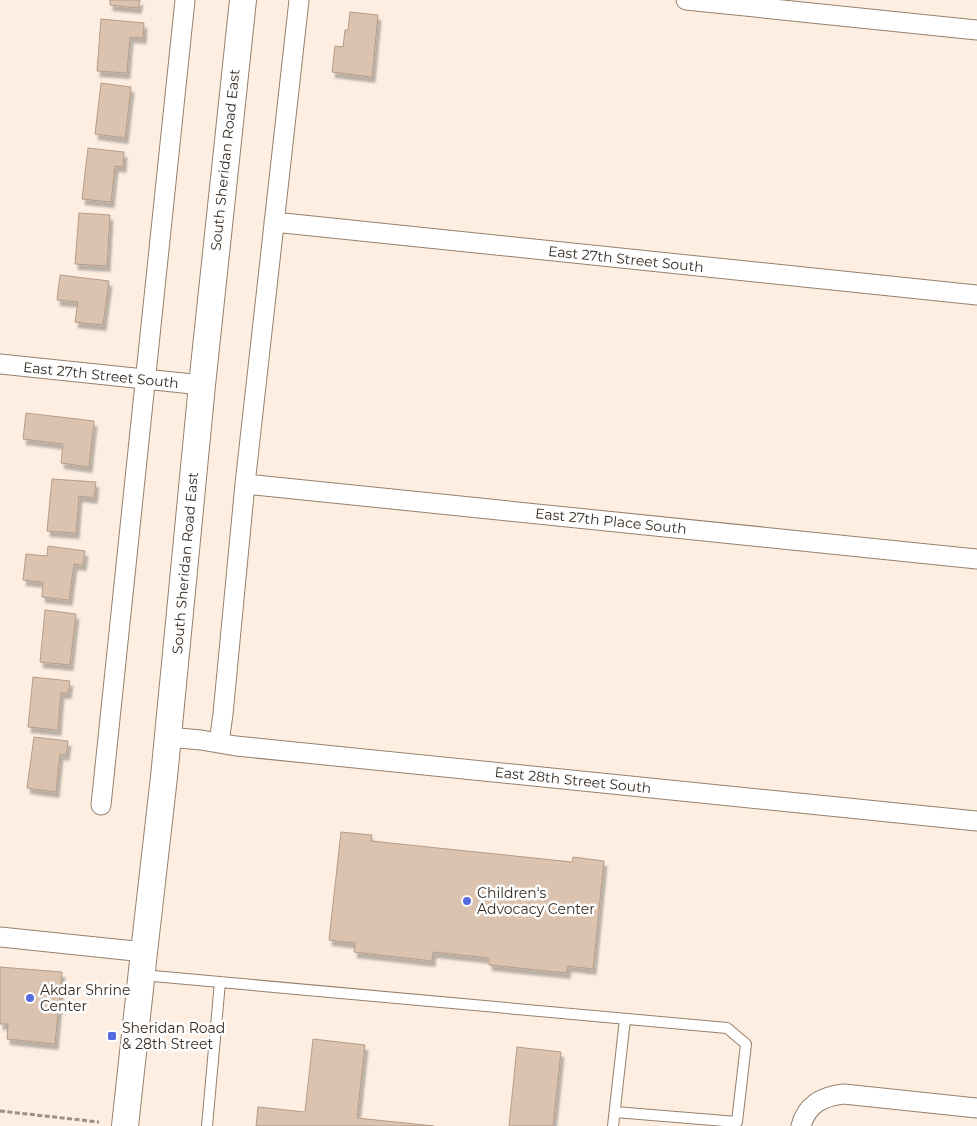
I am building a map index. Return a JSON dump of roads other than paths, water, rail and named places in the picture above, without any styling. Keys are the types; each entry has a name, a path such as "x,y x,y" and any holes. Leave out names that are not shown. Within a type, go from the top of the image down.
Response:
{"main road":[{"name":"South Sheridan Road East","path":"125,1126 168,737 242,0"}],"street":[{"path":"101,805 185,0"},
{"path":"219,743 299,0"},
{"path":"686,0 977,30"},
{"name":"East 27th Street South","path":"274,222 977,295"},
{"name":"East 27th Street South","path":"0,364 202,385"},
{"name":"East 27th Place South","path":"246,484 977,559"},
{"name":"East 28th Street South","path":"168,737 977,821"},
{"path":"0,937 143,963"},
{"path":"801,1126 809,1110 817,1102 825,1097 844,1094 977,1108"}],"lane":[{"path":"143,963 220,982 727,1028 746,1044 737,1122 615,1112"},
{"path":"207,1126 220,982"},
{"path":"613,1126 625,1019"}],"place":[{"name":"Children's Advocacy Center","path":"467,901"},
{"name":"Akdar Shrine Center","path":"30,998"},
{"name":"Sheridan Road & 28th Street","path":"112,1036"}]}
